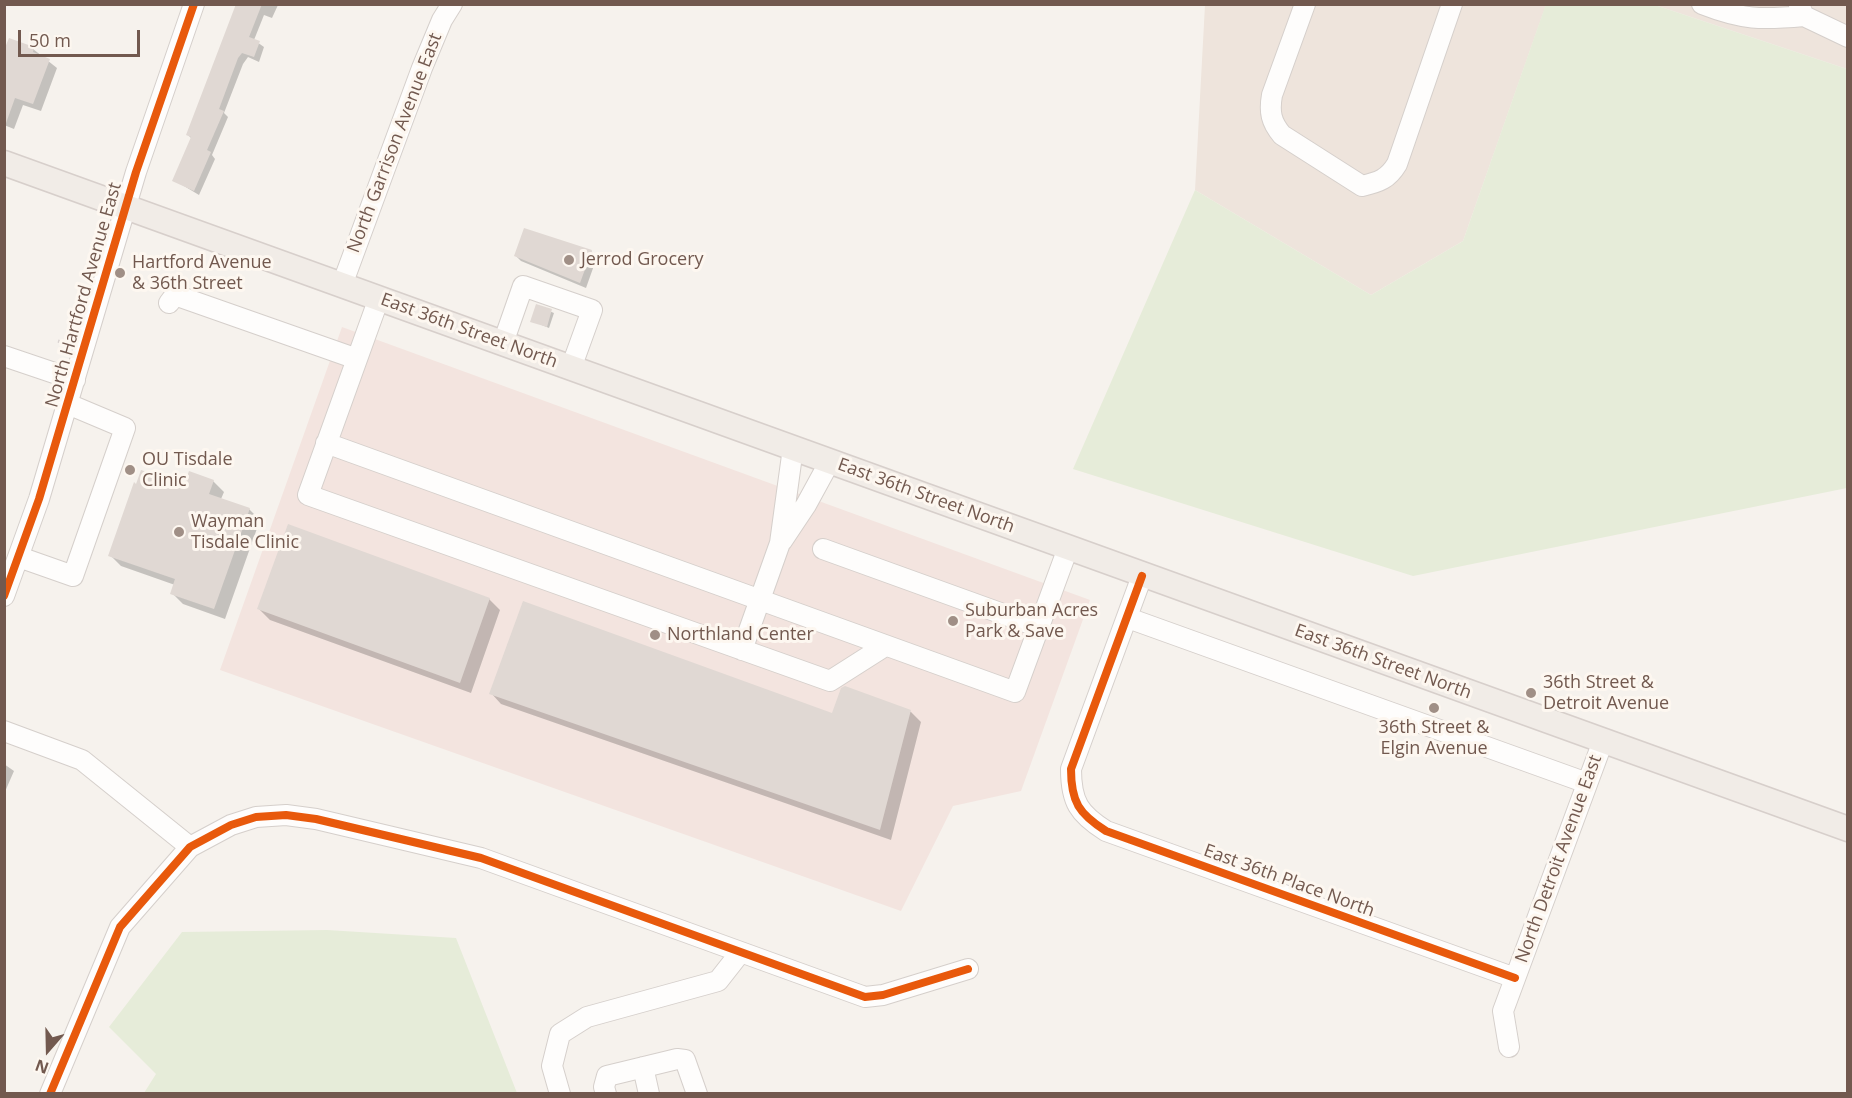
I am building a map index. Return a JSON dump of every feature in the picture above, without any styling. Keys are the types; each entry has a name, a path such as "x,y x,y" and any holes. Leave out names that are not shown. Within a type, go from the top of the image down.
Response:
{"main road":[{"name":"East 36th Street North","path":"4,164 1848,830"}],"street":[{"name":"North Hartford Avenue East","path":"4,596 19,557 68,404 125,206 194,4"},
{"name":"North Garrison Avenue East","path":"342,285 422,68 442,20 452,4"},
{"path":"1305,4 1272,95 1269,110 1273,124 1282,135 1362,186 1390,176 1397,164 1452,4"},
{"path":"1702,4 1736,17 1763,20 1801,10 1848,37"},
{"path":"503,343 523,286 592,310 572,368"},
{"path":"169,303 176,295 357,359"},
{"path":"379,298 308,495 830,681 885,646"},
{"path":"4,356 75,380"},
{"path":"19,557 73,576 124,428 68,404"},
{"path":"326,443 1015,692 1068,548"},
{"path":"742,650 780,543 793,448"},
{"path":"780,543 806,505 830,461"},
{"path":"823,549 1039,627"},
{"path":"1142,576 1128,618 1587,783"},
{"name":"East 36th Place North","path":"1128,618 1071,769 1071,789 1077,806 1088,820 1106,831 1515,978"},
{"path":"4,731 82,760 190,847"},
{"name":"North Detroit Avenue East","path":"1509,1047 1503,1011 1603,741"},
{"path":"50,1094 120,927 190,847 231,825 256,818 286,815 316,819 481,858 865,997 883,995 968,969"},
{"path":"560,1094 552,1066 560,1034 587,1017 718,981 740,953"},
{"path":"606,1094 604,1087 607,1076 677,1059 685,1060 697,1094"},
{"path":"643,1067 649,1094"}],"shaded area":[{"path":"1205,5 1546,5 1463,241 1371,295 1195,190"},
{"path":"1655,5 1847,5 1847,69"},
{"name":"Northland Center","path":"342,327 1090,600 1021,791 953,806 901,911 220,670"}],"green space":[{"path":"1546,4 1655,5 1847,69 1847,488 1413,576 1073,469 1195,190 1371,295 1463,241"},
{"path":"327,930 456,938 517,1093 144,1093 156,1074 109,1027 182,932"}],"building":[{"path":"236,4 262,4 249,37 260,41 254,57 242,53 238,58 219,109 224,111 207,150 211,152 194,191 172,181 191,137 186,135"},
{"path":"9,38 34,47 33,52 50,59 33,104 15,98 6,123 4,50"},
{"path":"524,228 592,250 580,283 514,256"},
{"path":"536,304 552,309 547,327 530,322"},
{"name":"Wayman Tisdale Clinic","path":"141,470 184,485 189,471 214,480 209,494 250,508 214,609 170,594 175,579 108,556 134,482 136,484"},
{"path":"288,524 490,598 460,683 257,609"},
{"path":"523,601 832,713 841,688 845,686 911,710 880,830 489,694"}],"cycle path":[{"path":"4,596 39,499 136,172 194,4"},
{"path":"1142,576 1071,769 1075,799 1083,813 1106,831 1515,978"},
{"path":"50,1094 120,927 190,847 231,825 256,817 286,815 316,819 481,858 865,997 883,995 968,969"}],"place":[{"name":"Jerrod Grocery","path":"569,260"},
{"name":"Hartford Avenue & 36th Street","path":"120,273"},
{"name":"OU Tisdale Clinic","path":"130,470"},
{"name":"Wayman Tisdale Clinic","path":"179,532"},
{"name":"Suburban Acres Park & Save","path":"953,621"},
{"name":"Northland Center","path":"655,635"},
{"name":"36th Street & Detroit Avenue","path":"1531,693"},
{"name":"36th Street & Elgin Avenue","path":"1434,708"}]}
